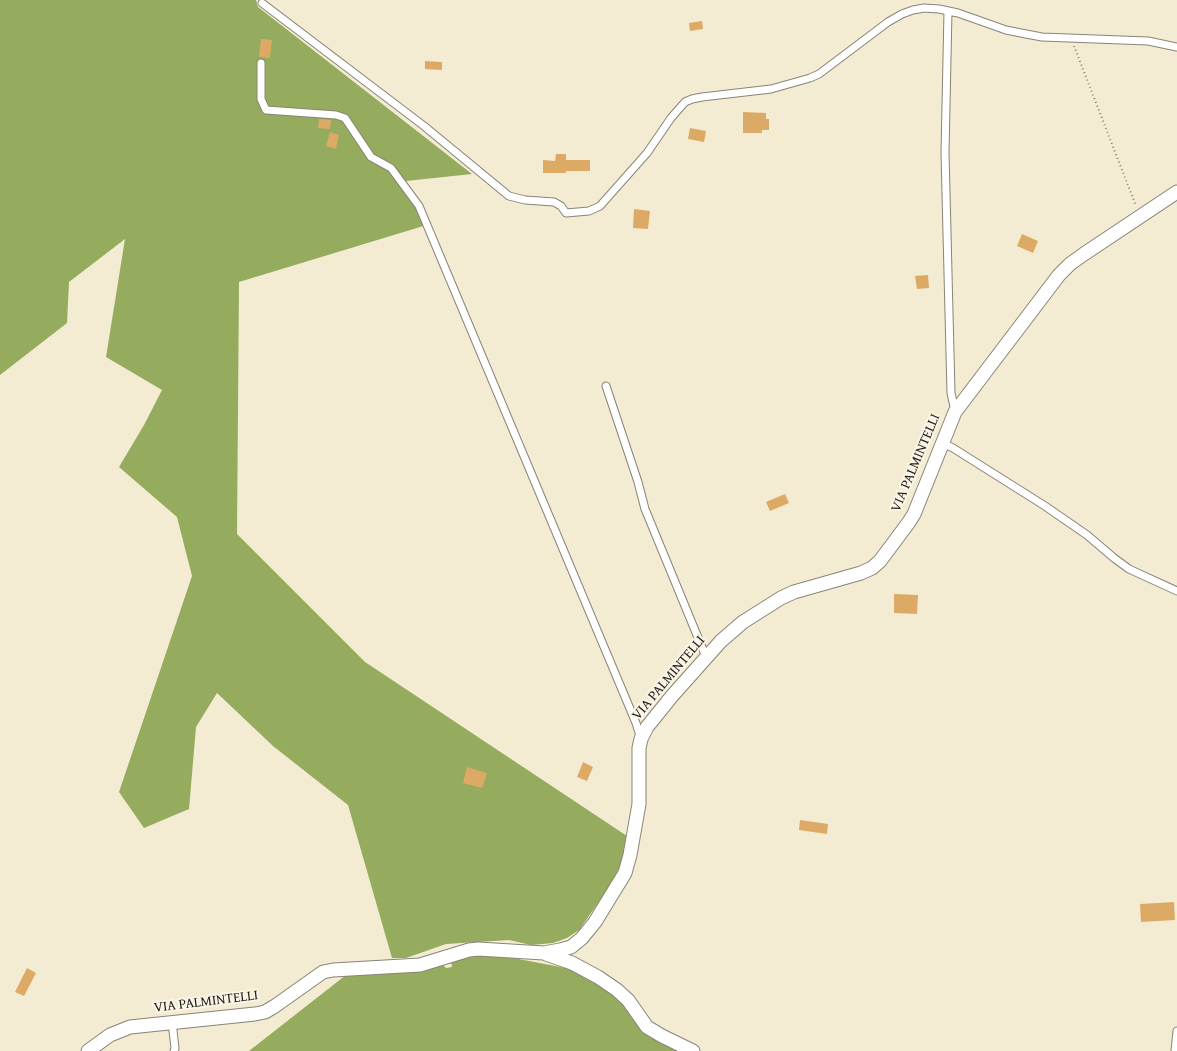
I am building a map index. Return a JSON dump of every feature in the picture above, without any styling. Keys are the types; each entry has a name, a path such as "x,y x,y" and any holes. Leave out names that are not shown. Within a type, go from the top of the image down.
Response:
{"street":[{"name":"VIA PALMINTELLI","path":"88,1051 110,1035 120,1030 147,1025 265,1012 323,972 333,970 420,965 469,950 478,949 544,953 570,947 582,938 595,922 625,873 630,855 639,804 639,748 641,739 647,727 706,657 721,641 743,622 781,598 794,592 861,573 872,568 880,561 910,522 955,412 1055,281 1070,264 1177,192"},
{"path":"544,953 572,963 618,990 628,1000 647,1027 693,1051"}],"lane":[{"path":"262,3 424,126 508,196 525,200 554,202 561,206 566,214 589,211 600,206 647,153 670,118 685,102 702,97 771,90 810,78 819,74 888,22 913,10 924,8 939,9 1006,30 1026,34 1070,38 1148,41 1177,47"},
{"path":"948,11 945,153 951,393 955,412"},
{"path":"261,63 262,99 266,110 336,115 346,118 371,157 391,168 420,206 633,716 641,739"},
{"path":"606,386 638,482 645,510 706,657"},
{"path":"942,442 1045,506 1087,535 1129,569 1177,591"},
{"path":"172,1022 175,1048 174,1051"},
{"path":"1174,1051 1177,1031"}],"path":[{"path":"1070,38 1136,207"}],"green space":[{"path":"0,0 256,0 258,7 472,174 406,181 430,224 239,282 237,534 365,662 627,836 622,862 610,886 579,930 567,938 553,943 531,945 509,940 446,944 406,958 392,958 348,805 273,746 217,693 196,727 189,809 144,828 119,792 192,576 177,517 119,467 144,425 162,390 106,357 125,239 69,282 67,323 0,375"},
{"path":"483,954 492,954 571,969 596,981 684,1051 249,1051 346,975 411,972 443,965 446,968 452,967 451,962"}],"building":[{"path":"702,21 703,29 690,31 689,23"},
{"path":"261,39 272,40 270,58 259,57"},
{"path":"425,61 442,62 442,70 425,69"},
{"path":"743,112 766,113 766,119 769,119 769,130 762,130 762,133 743,133"},
{"path":"319,119 331,120 330,129 318,128"},
{"path":"690,128 706,131 704,142 688,139"},
{"path":"330,132 339,135 336,149 326,146"},
{"path":"556,154 566,154 566,160 590,160 590,171 543,173 543,160 555,161"},
{"path":"634,209 650,211 648,229 633,228"},
{"path":"1022,234 1038,241 1033,253 1017,246"},
{"path":"928,275 929,288 917,289 915,276"},
{"path":"785,494 789,503 770,511 766,502"},
{"path":"894,594 918,595 917,614 894,613"},
{"path":"583,762 593,767 587,781 577,777"},
{"path":"467,767 487,773 482,788 463,783"},
{"path":"800,820 828,824 827,834 799,830"},
{"path":"1174,902 1175,920 1141,922 1140,904"},
{"path":"27,968 36,973 24,996 15,992"}]}
